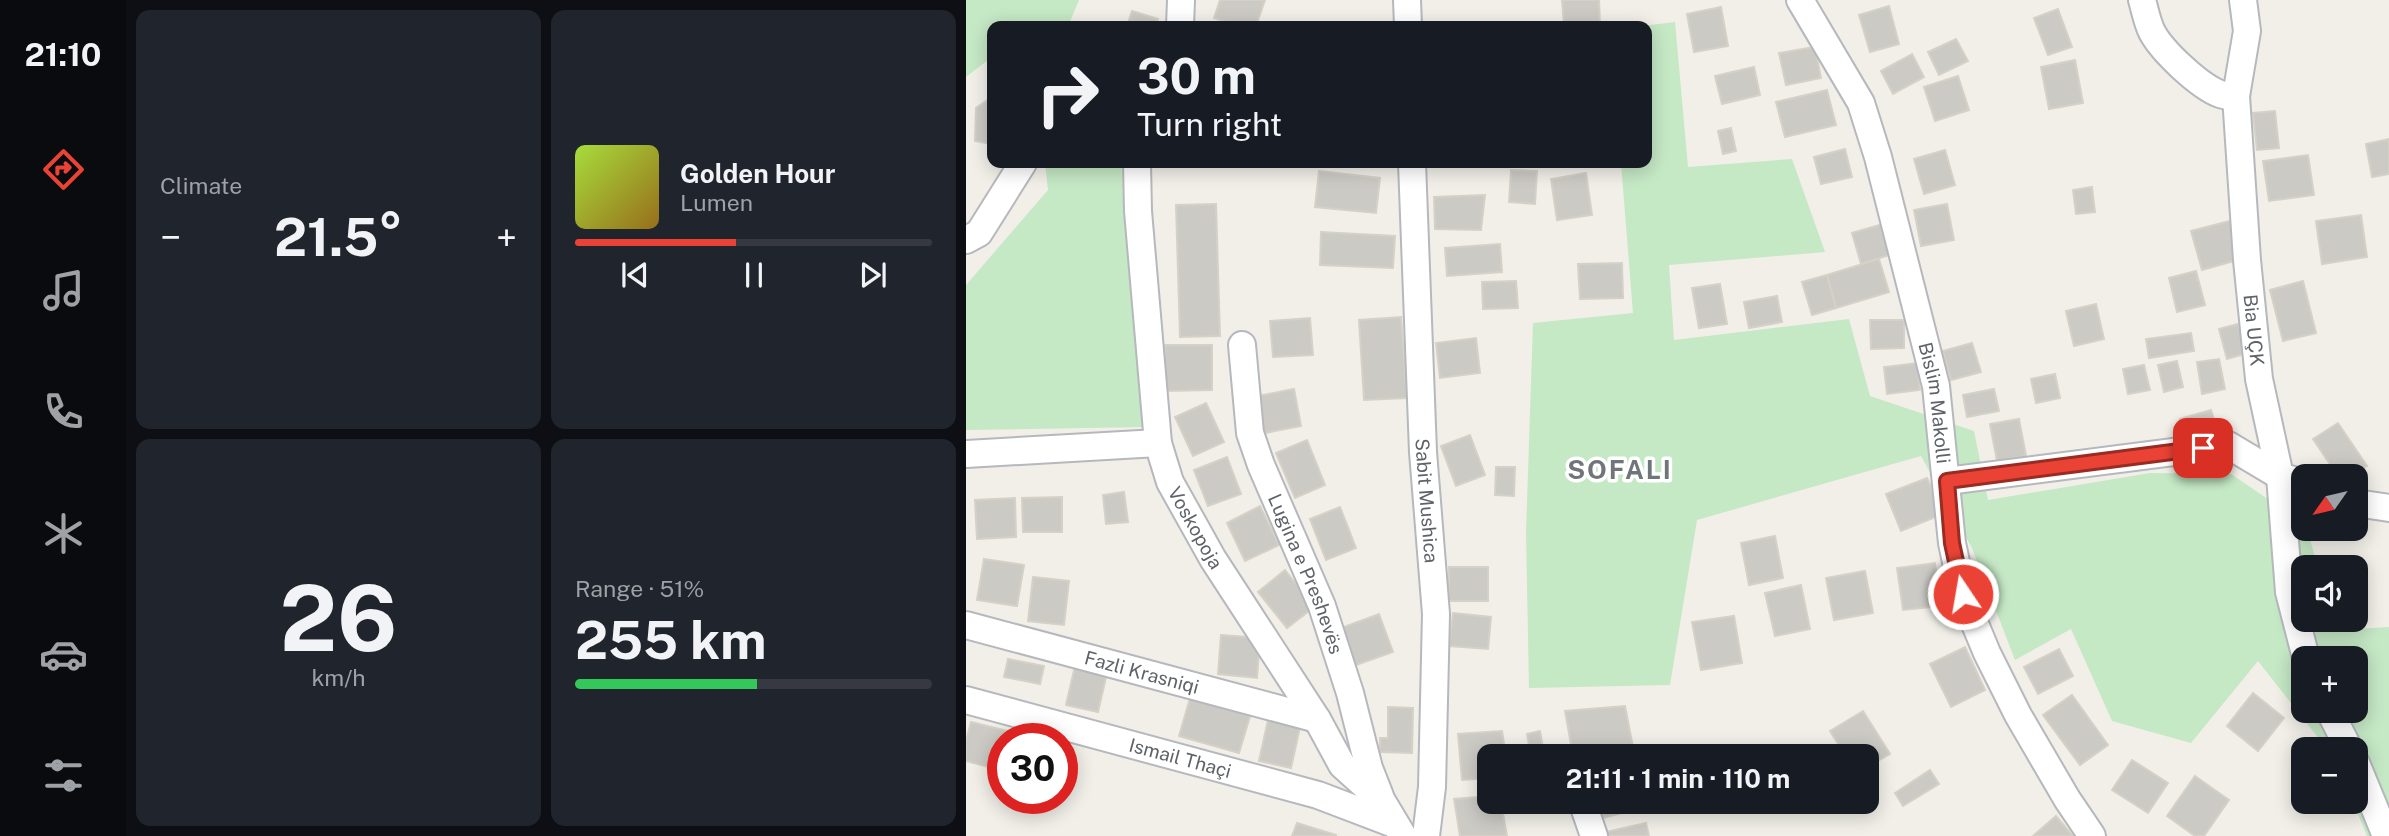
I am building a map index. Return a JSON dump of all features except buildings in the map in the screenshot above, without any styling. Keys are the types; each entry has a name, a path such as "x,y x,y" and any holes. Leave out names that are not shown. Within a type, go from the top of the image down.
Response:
{"street":[{"path":"1180,21 1181,0"},
{"path":"1408,0 1408,21"},
{"name":"Bislim Makolli","path":"1800,0 1861,103 1878,157 1936,386 1952,543 1963,594 1987,653 2018,715 2092,836"},
{"path":"2142,0 2152,32 2168,53 2191,75 2214,91 2222,95 2236,96"},
{"name":"Bia UÇK","path":"2243,0 2247,31 2236,96 2247,260 2259,379 2291,480 2289,592 2303,646"},
{"path":"966,240 979,233 1020,168"},
{"name":"Voskopoja","path":"1137,168 1138,211 1158,443 1170,482 1213,559 1317,719 1342,765 1393,820"},
{"name":"Sabit Mushica","path":"1412,168 1423,452 1436,614 1432,788 1426,836"},
{"name":"Lugina e Preshevës","path":"1242,345 1250,433 1261,465 1322,606 1350,693 1369,768 1393,820"},
{"path":"966,454 1158,443"},
{"path":"1947,481 2228,444 2291,480"},
{"path":"2368,505 2389,508"},
{"name":"Fazli Krasniqi","path":"966,625 1317,719"},
{"name":"Ismail Thaçi","path":"966,700 1318,795 1393,820"},
{"path":"2368,792 2386,836"},
{"path":"1586,814 1594,836"}],"green space":[{"path":"966,0 1079,0 1070,21 987,21 987,61 966,77"},
{"path":"1675,22 1688,167 1792,159 1825,252 1669,265 1674,340 1849,319 1870,396 1974,431 1988,500 2150,473 2231,474 2291,515 2291,541 2310,541 2315,555 2291,555 2291,632 2368,632 2368,628 2389,627 2389,836 2367,836 2358,814 2368,814 2368,737 2318,737 2307,723 2368,723 2368,646 2291,646 2291,703 2258,661 2191,743 2112,721 2071,629 2015,660 1972,548 1921,456 1697,520 1670,685 1529,688 1526,532 1533,323 1633,313 1621,168 1652,168 1652,25"},
{"path":"1046,168 1121,168 1145,427 966,430 966,285 1048,190"}],"district":[{"name":"SOFALI","path":"1620,469"}],"route":[{"path":"1963,594 1952,543 1947,481 2203,448"}]}
